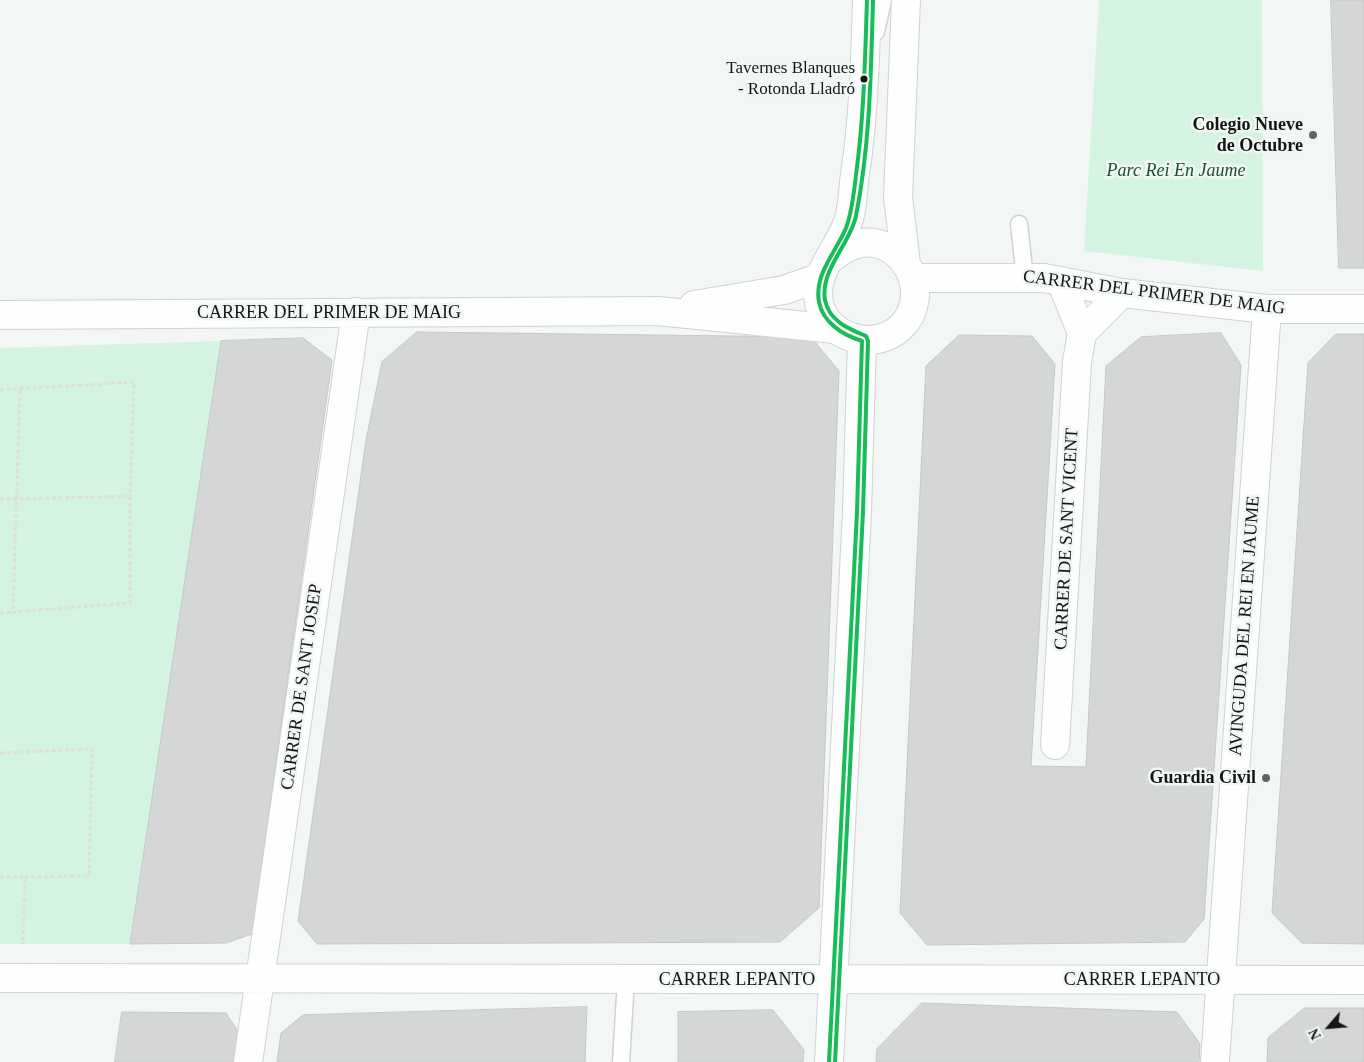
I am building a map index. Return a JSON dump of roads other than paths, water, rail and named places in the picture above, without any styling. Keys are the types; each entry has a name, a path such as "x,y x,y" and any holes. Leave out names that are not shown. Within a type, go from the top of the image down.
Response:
{"street":[{"path":"867,0 863,122 848,219 824,269 818,296 823,312 835,329 849,337 862,341 879,339 901,327 912,311 916,295 910,271 898,197 906,0"},
{"path":"824,269 846,248 862,243 877,244 893,250 910,271"},
{"name":"CARRER DEL PRIMER DE MAIG","path":"658,311 784,290 824,269"},
{"name":"CARRER DEL PRIMER DE MAIG","path":"910,271 1025,278 1122,293 1267,309 1364,309"},
{"path":"1060,282 1082,333 1122,293"},
{"name":"AVINGUDA DEL REI EN JAUME","path":"1215,1062 1267,309"},
{"name":"CARRER DEL PRIMER DE MAIG","path":"0,314 658,311 835,329"},
{"name":"CARRER DE SANT JOSEP","path":"248,1062 356,312"},
{"name":"CARRER DE SANT VICENT","path":"1055,745 1076,362 1082,333"},
{"path":"829,1062 857,512 862,341"},
{"name":"CARRER LEPANTO","path":"11,978 259,980 1364,980"}],"lane":[{"path":"864,81 883,0"},
{"path":"1019,224 1025,278"},
{"path":"621,1062 626,980"}],"place":[{"name":"Tavernes Blanques - Rotonda Lladró","path":"864,79"},
{"name":"Colegio Nueve de Octubre","path":"1313,135"},
{"name":"Guardia Civil","path":"1266,778"}],"park label":[{"name":"Parc Rei En Jaume","path":"1176,171"}]}
